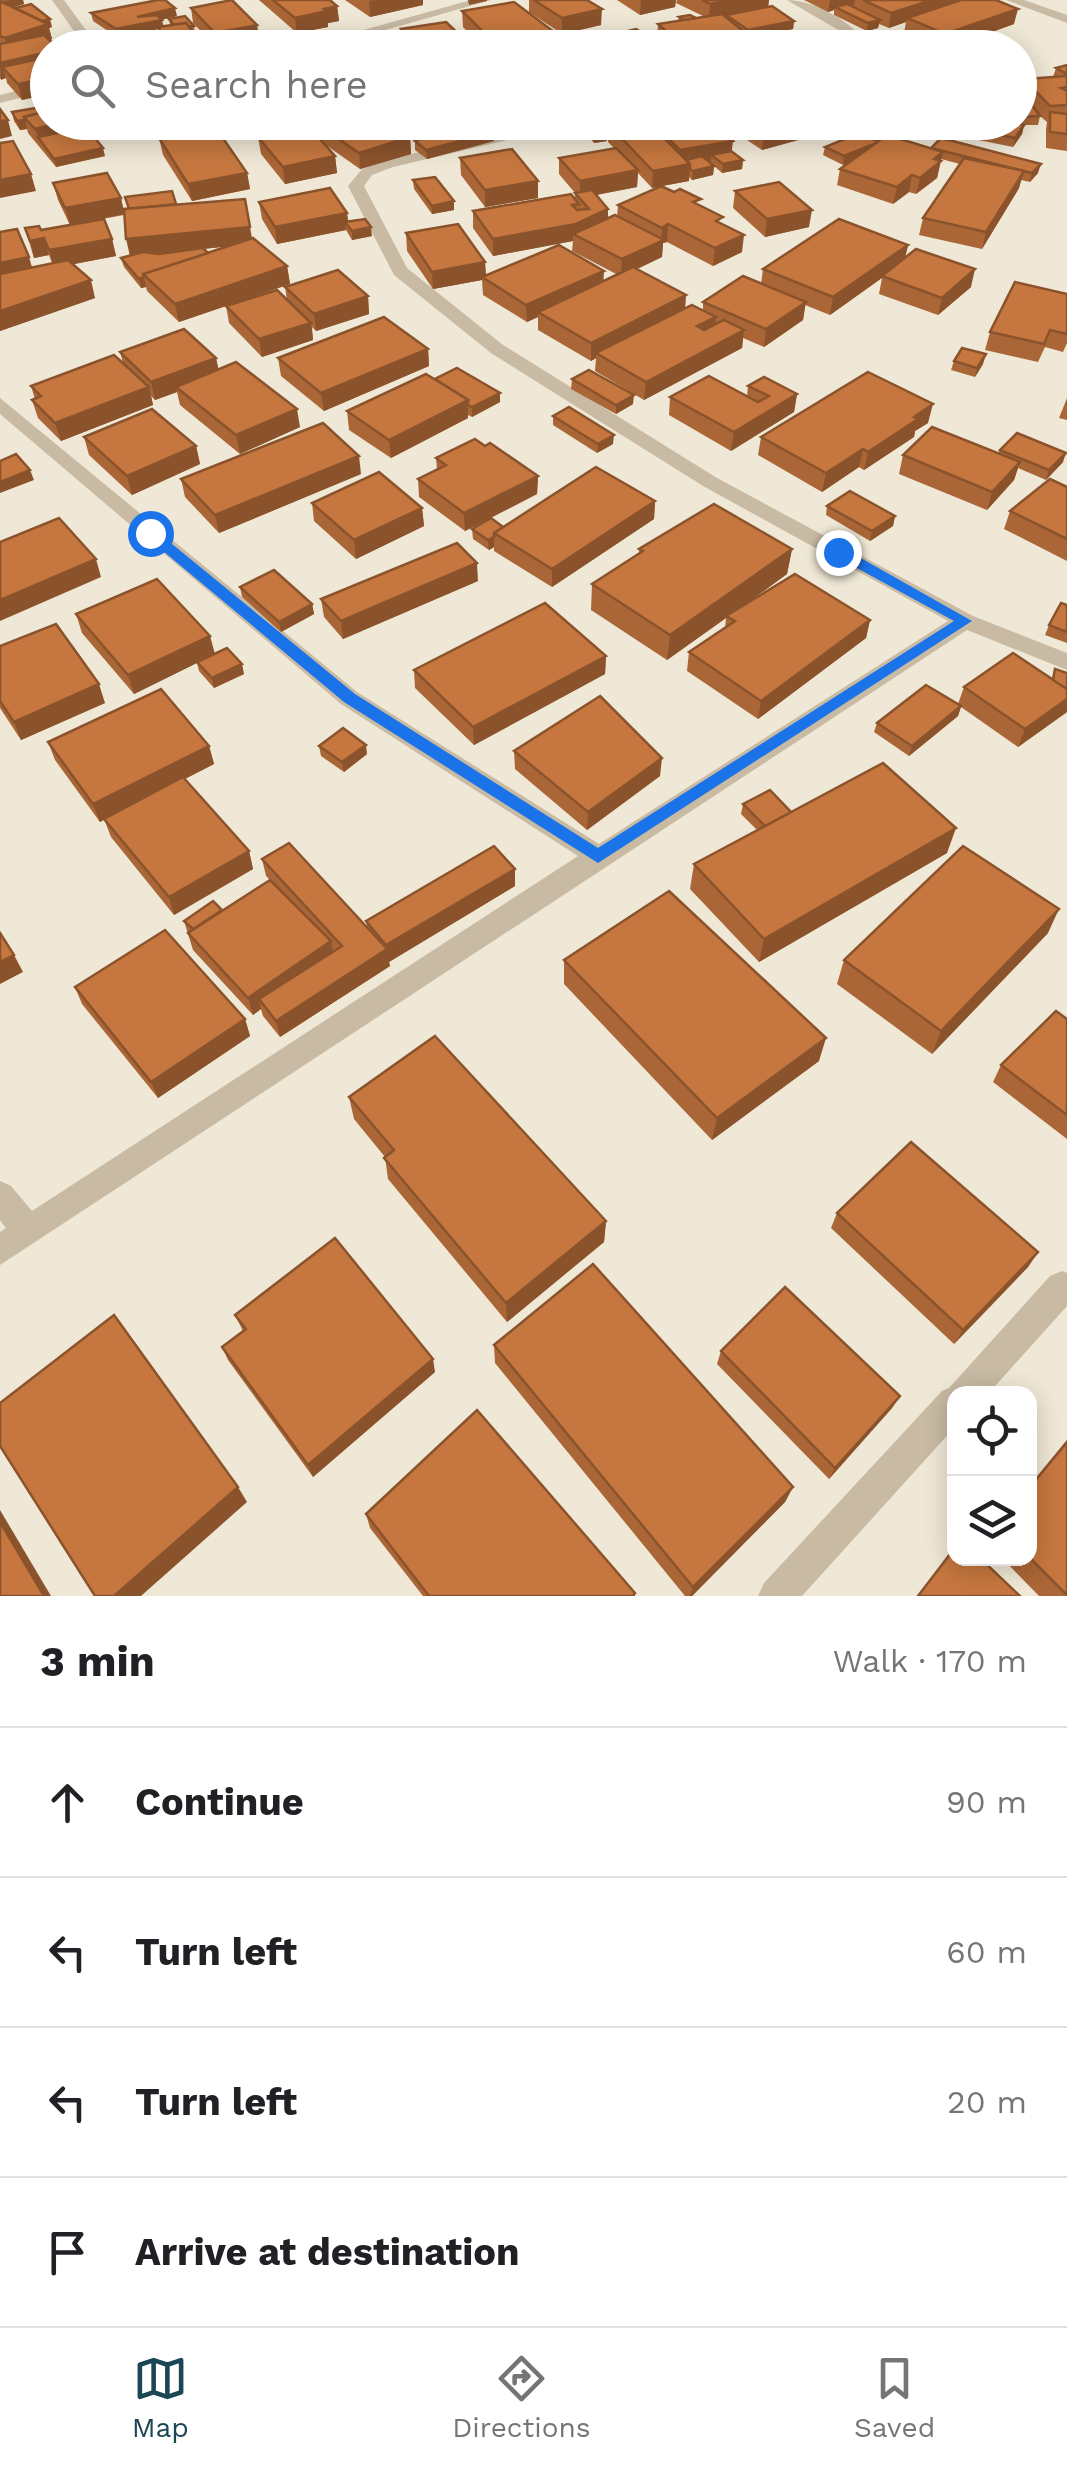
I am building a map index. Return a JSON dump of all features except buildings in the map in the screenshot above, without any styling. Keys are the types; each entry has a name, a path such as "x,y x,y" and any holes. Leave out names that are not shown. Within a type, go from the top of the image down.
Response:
{"street":[{"path":"58,0 79,30"},
{"path":"374,30 486,0"},
{"path":"792,0 848,30"},
{"path":"1012,0 1067,20"},
{"path":"0,100 30,91"},
{"path":"495,140 389,163 367,172 356,186 400,271 496,349 710,482 965,621 1067,662"},
{"path":"0,404 349,698 598,856"},
{"path":"0,1250 598,856 965,621"},
{"path":"0,1196 28,1231"},
{"path":"971,1386 1062,1287"},
{"path":"777,1596 947,1411"}],"route":[{"path":"150,533 349,698 598,856 965,621 838,552"}]}
